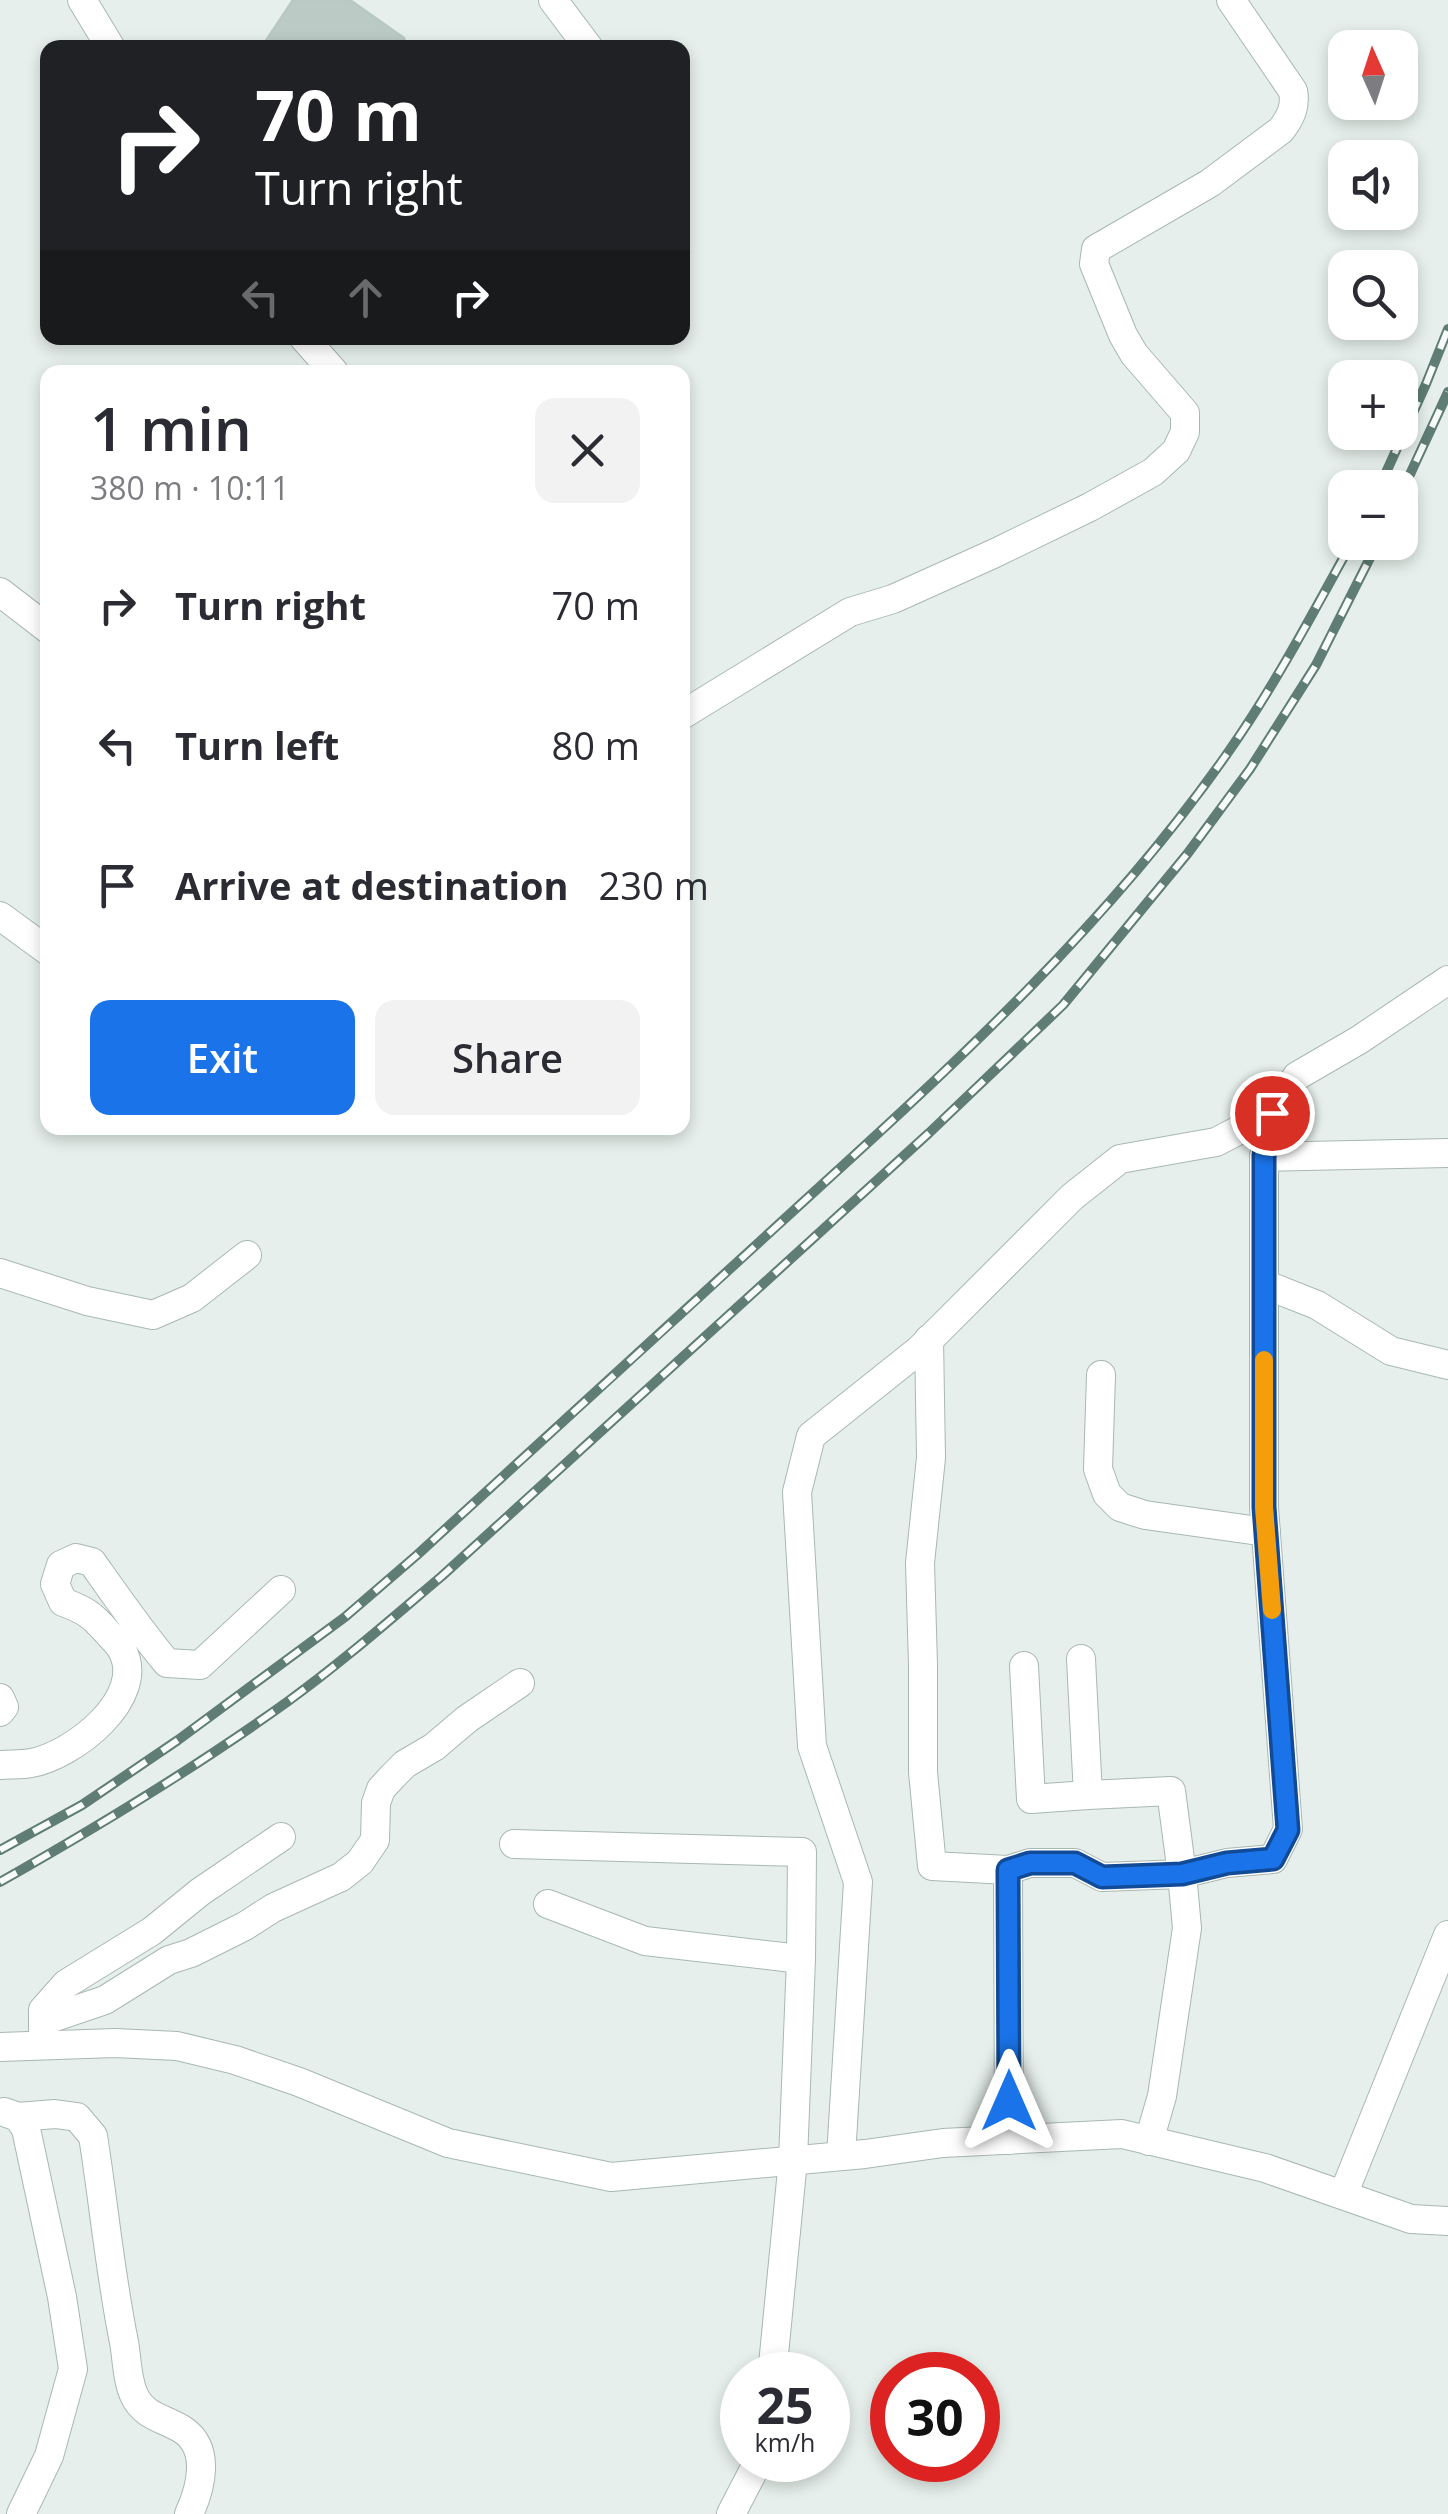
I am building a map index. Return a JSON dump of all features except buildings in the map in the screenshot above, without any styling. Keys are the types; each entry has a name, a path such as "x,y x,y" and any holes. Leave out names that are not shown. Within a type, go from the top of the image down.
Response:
{"street":[{"path":"82,0 106,40"},
{"path":"553,0 584,40"},
{"path":"690,710 850,612 893,598 994,554 1090,507 1152,472 1176,451 1185,432 1184,413 1134,354 1094,264 1096,250 1210,182 1281,130 1289,119 1295,102 1293,91 1230,0"},
{"path":"310,345 328,365"},
{"path":"0,592 40,624"},
{"path":"0,916 40,946"},
{"path":"930,1339 931,1458 920,1563 923,1772 932,1866 1008,1870 1030,1863 1075,1863 1102,1877 1182,1874 1227,1863 1273,1859 1288,1830 1264,1507 1264,1156 1272,1113 1297,1076 1448,980"},
{"path":"841,2156 858,1882 812,1746 797,1492 811,1436 930,1339 1072,1197 1120,1159 1216,1142 1272,1113"},
{"path":"1264,1156 1448,1153"},
{"path":"0,1273 87,1301 154,1315 192,1298 247,1256"},
{"path":"1264,1284 1317,1306 1391,1350 1448,1365"},
{"path":"1101,1375 1098,1469 1107,1494 1120,1507 1145,1515 1266,1532"},
{"path":"0,1765 32,1763 59,1754 106,1720 122,1696 126,1670 123,1650 90,1613 63,1602 55,1584 61,1565 76,1558 92,1562 141,1633 168,1663 181,1666 200,1664 281,1590"},
{"path":"1081,1658 1088,1795"},
{"path":"1024,1666 1031,1799 1170,1791 1187,1928 1162,2096 1150,2140"},
{"path":"0,2047 40,2033 106,2000 169,1960 191,1953 340,1877 360,1862 375,1840 376,1803 393,1776 520,1683"},
{"path":"0,1698 4,1707 0,1712"},
{"path":"40,2033 43,2010 66,1984 152,1931 200,1892 281,1837"},
{"path":"514,1844 802,1852 793,2160 774,2352"},
{"path":"1008,1870 1010,2140"},
{"path":"548,1904 645,1941 801,1958"},
{"path":"1343,2195 1448,1935"},
{"path":"40,2033 177,2046 235,2060 448,2142 611,2177 943,2143 1122,2134 1265,2168 1411,2219 1448,2221"},
{"path":"9,2114 26,2130 62,2297 73,2369 49,2456 21,2514"},
{"path":"9,2114 77,2117 93,2136 132,2391 141,2407 194,2441 202,2457 197,2496 189,2514"},
{"path":"732,2514 747,2482"}],"railway":[{"path":"1387,470 1448,329"},
{"path":"1412,470 1448,392"},
{"path":"0,1850 82,1805 345,1617 974,1043 1082,932 1183,814 1262,700 1342,560"},
{"path":"0,1882 217,1750 366,1640 442,1576 929,1133 1063,1005 1188,853 1250,769 1316,665 1369,560"}],"slow traffic":[{"path":"1264,1360 1264,1507 1272,1610"}],"route":[{"path":"1009,2101 1008,1870 1030,1863 1075,1863 1102,1877 1182,1874 1227,1863 1273,1859 1288,1830 1264,1507 1264,1156 1272,1113"}]}
